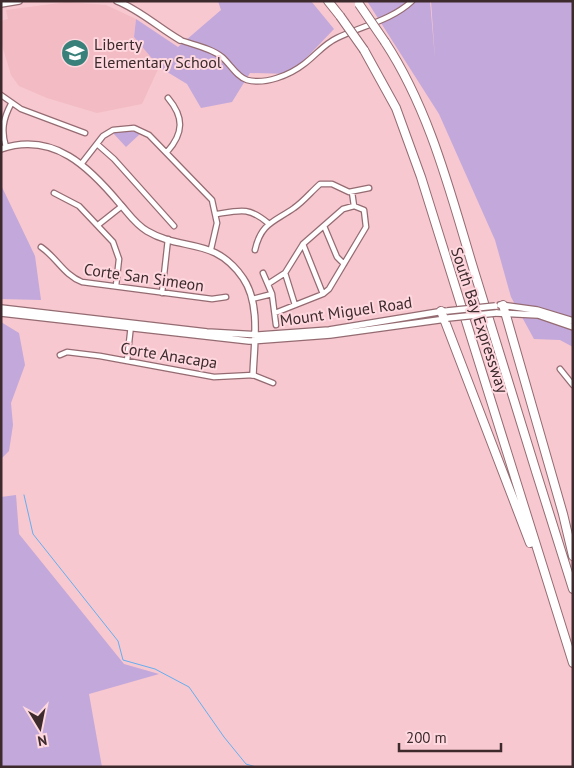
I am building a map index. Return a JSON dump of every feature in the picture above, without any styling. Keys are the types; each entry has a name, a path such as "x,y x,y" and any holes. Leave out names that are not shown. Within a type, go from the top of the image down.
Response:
{"highway":[{"name":"South Bay Expressway","path":"328,1 364,50 396,108 421,177 573,663"},
{"name":"South Bay Expressway","path":"358,3 385,42 413,92 435,146 463,229 573,589"},
{"path":"501,308 573,556"},
{"path":"445,315 558,618"}],"street":[{"path":"1,4 18,1"},
{"path":"117,1 131,6 156,27 180,40 212,51 222,57 243,79 260,81 275,78 300,67 321,47 336,38 395,14 412,1"},
{"path":"1,96 11,104 86,133"},
{"path":"167,152 176,142 181,127 178,112 168,98"},
{"path":"11,104 4,119 2,132 4,148 26,145 45,147 64,153 82,163 140,227 156,236 210,249 231,262 244,279 252,299 253,374"},
{"path":"82,163 97,144 110,132 130,128 149,135 207,193 217,214 217,230 210,249"},
{"path":"97,144 113,158 174,226"},
{"path":"255,250 258,238 268,223 294,208 320,184 332,184 347,192 369,188"},
{"path":"352,192 354,206"},
{"path":"54,193 72,201 113,242 118,252 119,263 116,286"},
{"path":"98,225 122,206"},
{"path":"268,284 285,273 303,244 342,210 354,206 364,210 367,223 333,284 323,294 275,313"},
{"path":"217,214 241,210 251,211 268,223"},
{"path":"324,226 337,257 344,264"},
{"path":"162,293 168,239"},
{"path":"303,244 323,294"},
{"name":"Corte San Simeon","path":"41,247 50,254 68,276 74,279 212,299 226,297"},
{"path":"263,273 272,294 276,325"},
{"path":"285,273 295,305"},
{"path":"252,299 272,294"},
{"name":"Mount Miguel Road","path":"1,308 131,326"},
{"name":"Mount Miguel Road","path":"445,315 496,313 501,308"},
{"name":"Mount Miguel Road","path":"1,313 254,338 322,336 445,315 501,308 545,312 573,321"},
{"name":"Mount Miguel Road","path":"501,308 538,315 573,327"},
{"path":"127,361 131,326"},
{"name":"Corte Anacapa","path":"60,355 67,352 205,376 253,374 273,383"},
{"path":"560,369 573,385"}],"shaded area":[{"path":"218,1 311,1 334,29 291,74 250,73 232,102 201,108 187,84 159,67 134,37 136,19 178,47 221,10"},
{"path":"367,1 430,1 435,59 431,1 573,1 573,347 560,340 534,339 511,297 495,240 439,114"},
{"name":"Liberty Elementary School","path":"67,2 106,5 136,19 134,37 159,67 142,104 97,113 47,98 19,86 11,75 1,42 1,21 8,19 6,10"},
{"path":"125,130 141,133 126,147 113,133"},
{"path":"1,185 35,256 41,300 1,299"},
{"path":"1,322 19,333 25,365 11,403 13,425 9,451 1,459"},
{"path":"16,495 19,534 124,664 159,674 89,694 102,767 1,767 1,497"}],"waterway":[{"path":"24,495 33,534 118,641 123,660 155,669 189,687 224,737 246,764 256,767"}],"place":[{"name":"Liberty Elementary School","path":"75,53"}]}
